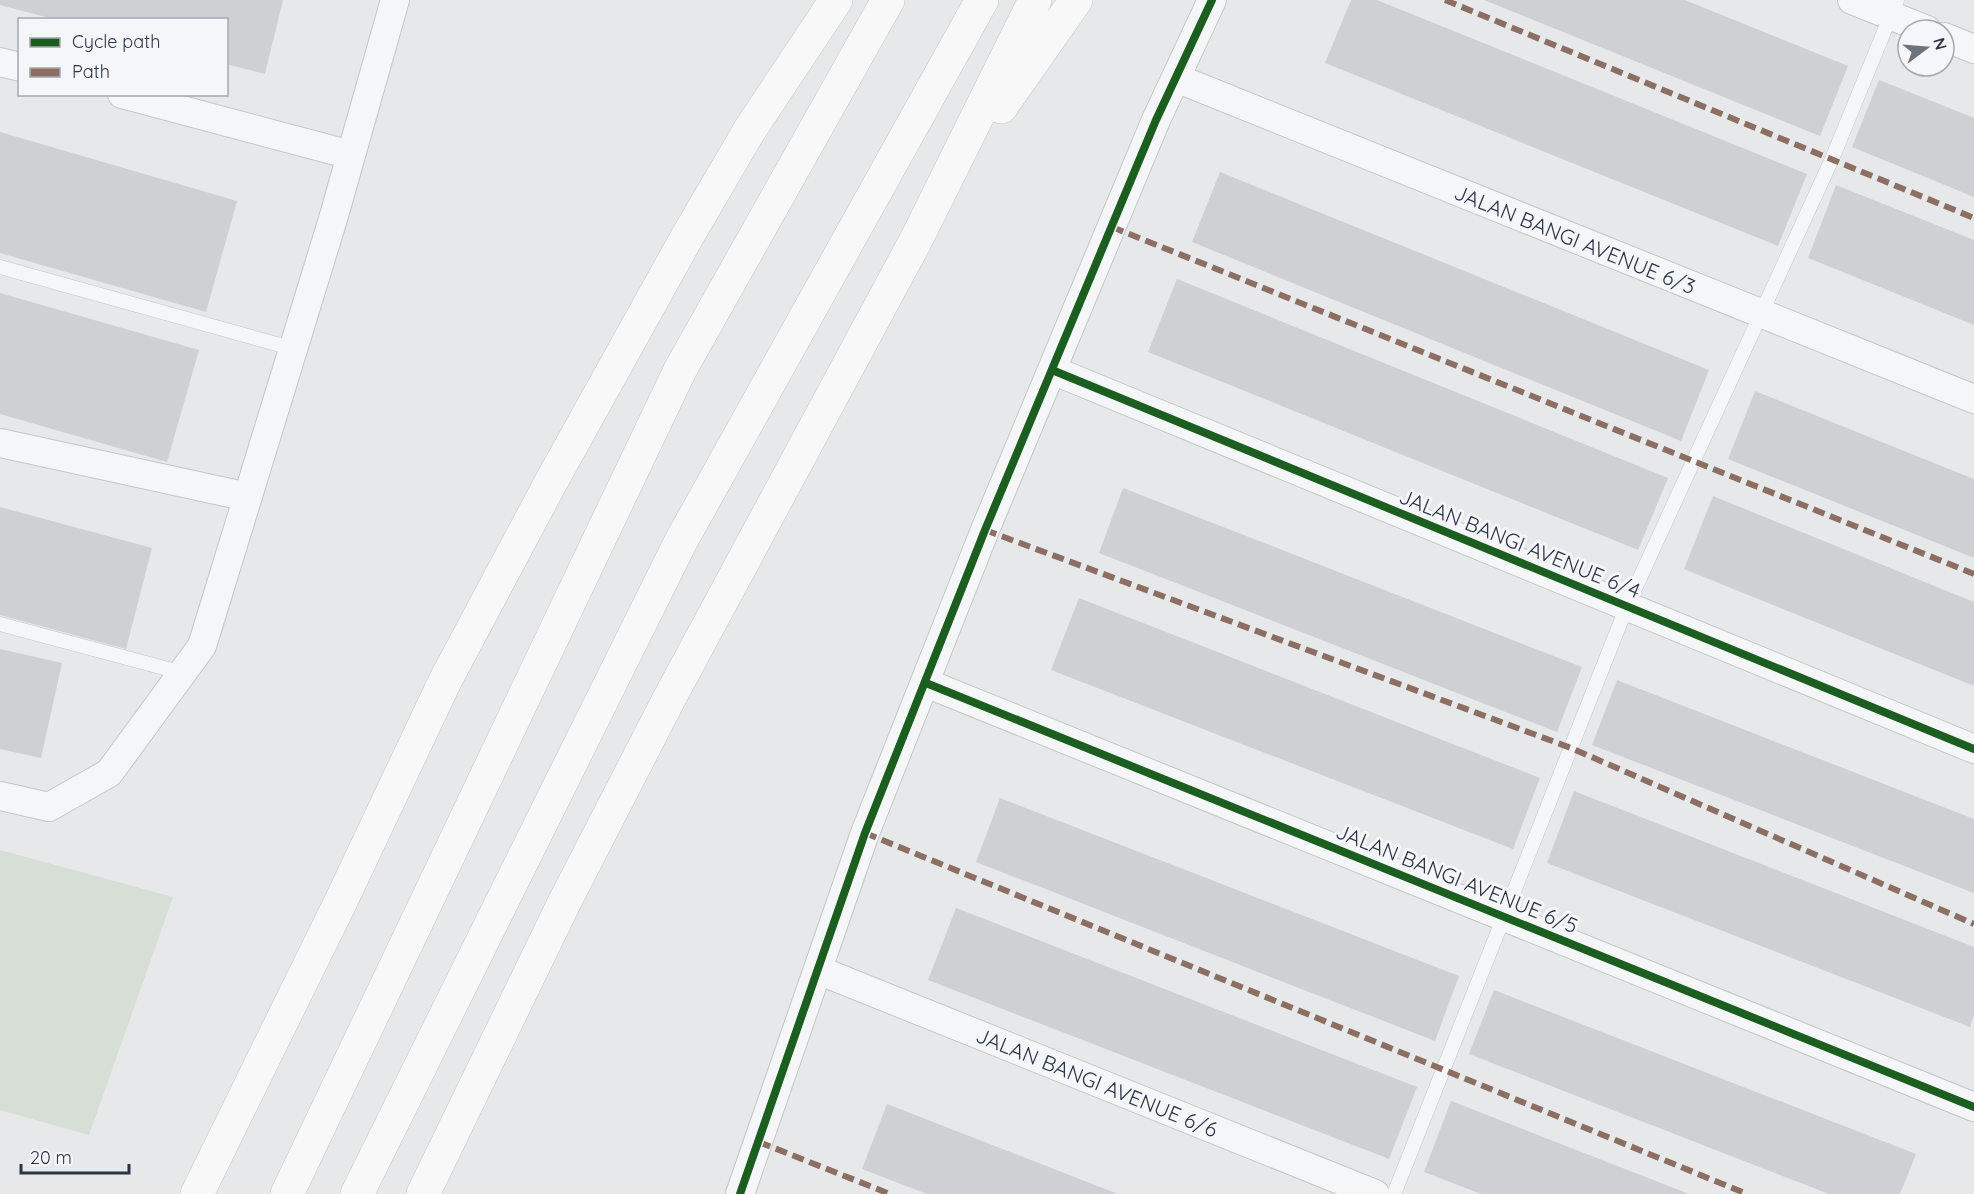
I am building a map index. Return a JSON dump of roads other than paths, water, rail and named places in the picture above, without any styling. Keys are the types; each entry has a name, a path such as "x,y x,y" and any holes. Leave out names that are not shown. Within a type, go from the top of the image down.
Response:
{"main road":[{"path":"197,1194 341,901 445,681 546,492 687,237 743,141 836,0"},
{"path":"287,1194 680,370 888,0"},
{"path":"357,1194 680,543 982,0"},
{"path":"423,1194 564,903 670,697 916,238 1035,0"},
{"path":"916,238 1019,79 1076,0"}],"street":[{"path":"0,796 49,807 109,773 202,646 351,155 395,0"},
{"path":"740,1194 865,833 985,530 1156,120 1212,0"},
{"path":"1852,0 1893,8 1908,18"},
{"path":"1956,42 1974,49"},
{"path":"0,62 18,66"},
{"name":"JALAN BANGI AVENUE 6/3","path":"1176,78 1974,399"},
{"path":"130,96 351,155"},
{"name":"JALAN BANGI AVENUE 6/4","path":"1052,370 1974,749"},
{"path":"0,443 248,497"},
{"name":"JALAN BANGI AVENUE 6/5","path":"926,683 1974,1107"},
{"name":"JALAN BANGI AVENUE 6/6","path":"818,970 1376,1194"}],"lane":[{"path":"1394,1194 1627,606 1832,159 1893,8"},
{"path":"0,267 291,348"},
{"path":"0,624 183,673"}]}
